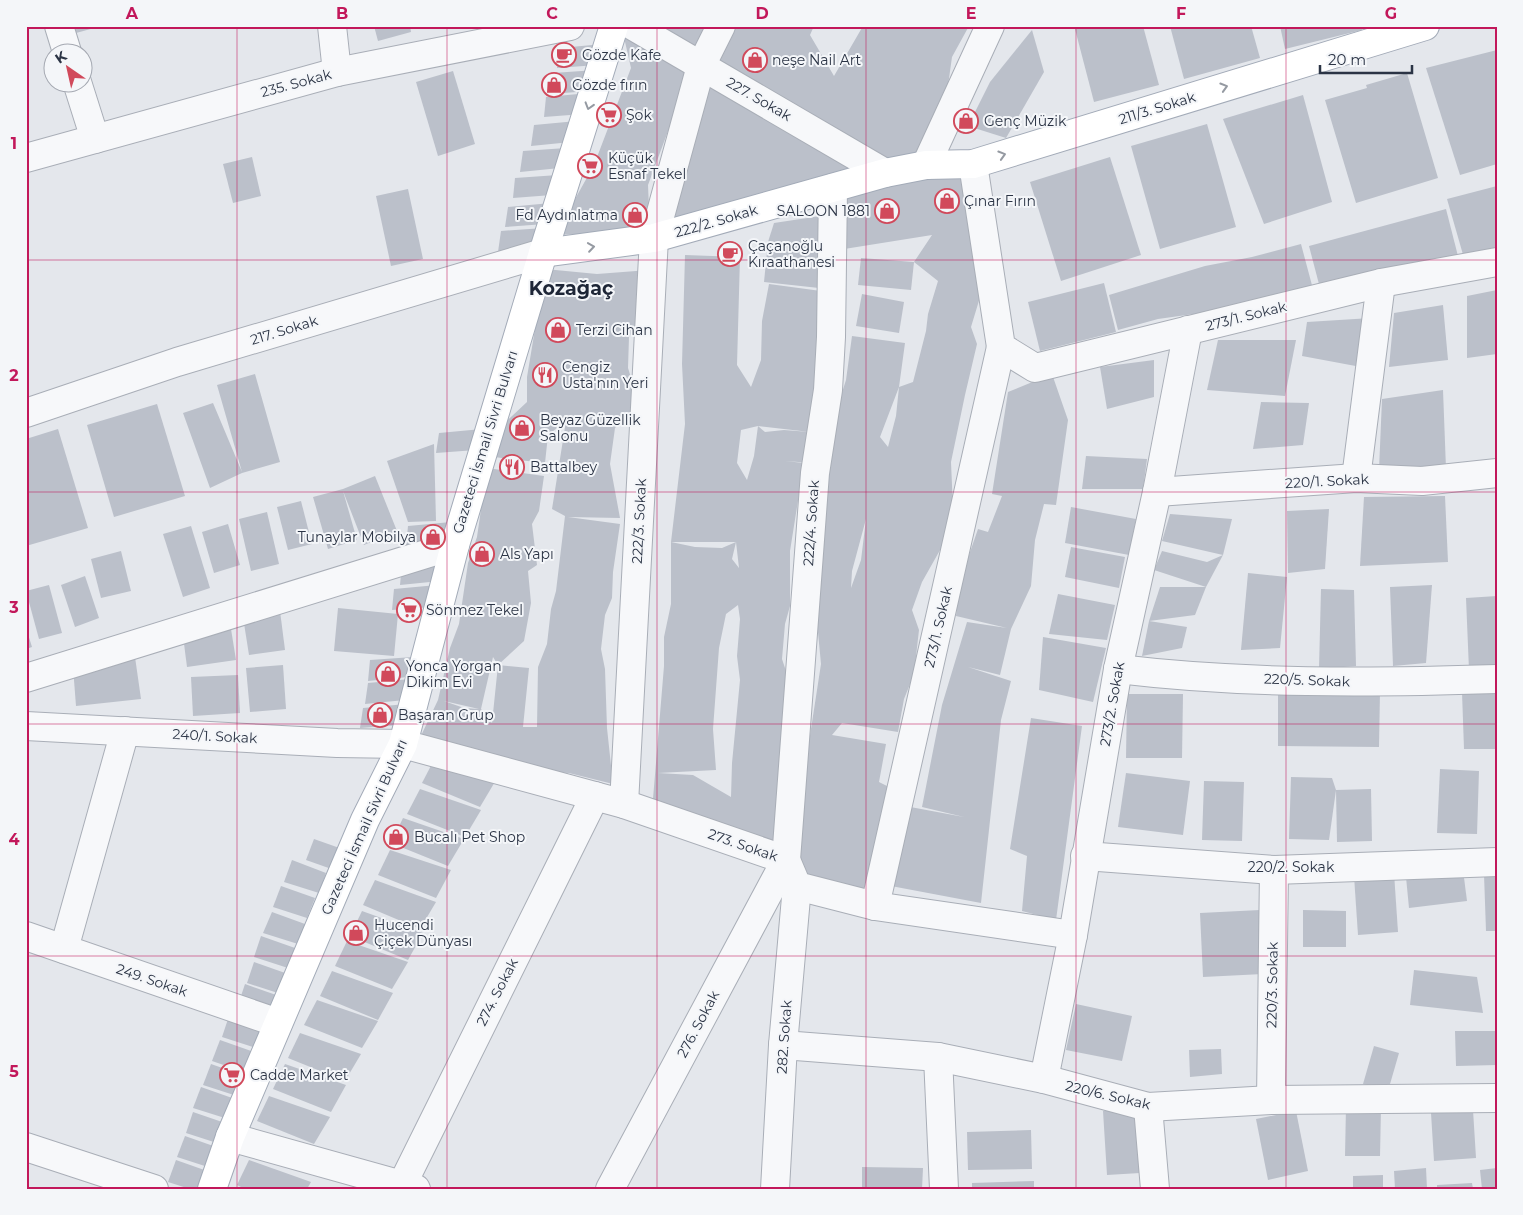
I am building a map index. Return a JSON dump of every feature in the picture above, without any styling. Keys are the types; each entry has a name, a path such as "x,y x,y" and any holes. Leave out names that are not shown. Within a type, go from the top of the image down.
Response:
{"main road":[{"name":"Gazeteci İsmail Sivri Bulvarı","path":"212,1189 230,1137 365,820 403,744 454,544 614,26"},
{"name":"211/3. Sokak","path":"885,173 926,165 973,164 1425,26"},
{"name":"222/2. Sokak","path":"543,253 654,238 885,173"}],"street":[{"path":"59,26 64,42"},
{"path":"332,26 338,72"},
{"name":"235. Sokak","path":"26,158 338,72 570,26"},
{"name":"227. Sokak","path":"633,26 885,173"},
{"name":"222/3. Sokak","path":"624,804 654,238 702,66 721,26"},
{"path":"926,165 990,26"},
{"path":"80,92 95,139"},
{"name":"273/1. Sokak","path":"875,906 1001,347 973,164"},
{"name":"222/4. Sokak","path":"786,860 815,473 828,390 831,337 833,188"},
{"name":"217. Sokak","path":"26,413 177,362 543,253"},
{"name":"273/1. Sokak","path":"1001,347 1035,368 1381,284 1497,262"},
{"path":"1356,478 1381,284"},
{"name":"273/2. Sokak","path":"1044,1079 1073,935 1118,669 1157,492 1188,330"},
{"name":"220/1. Sokak","path":"1157,492 1356,478 1422,480 1497,473"},
{"path":"26,678 454,544"},
{"name":"220/5. Sokak","path":"1118,669 1267,680 1393,683 1497,679"},
{"name":"240/1. Sokak","path":"26,726 337,743 403,744"},
{"path":"64,949 125,731"},
{"name":"273. Sokak","path":"403,744 624,804 786,860 797,886"},
{"name":"274. Sokak","path":"406,1187 596,796"},
{"name":"220/2. Sokak","path":"1085,856 1274,870 1497,862"},
{"name":"276. Sokak","path":"610,1189 786,860"},
{"name":"220/3. Sokak","path":"1271,1100 1274,870"},
{"path":"797,886 875,906 1073,935"},
{"name":"282. Sokak","path":"775,1189 783,1045 797,886"},
{"name":"249. Sokak","path":"26,936 278,1023"},
{"name":"220/6. Sokak","path":"783,1045 938,1057 1044,1079 1148,1107 1271,1100 1497,1098"},
{"path":"938,1057 944,1189"},
{"path":"1148,1107 1155,1189"},
{"path":"230,1137 406,1187"},
{"path":"26,1148 154,1189"}],"building":[{"path":"74,26 98,26 98,27 76,33"},
{"path":"374,26 410,26 411,32 378,41"},
{"path":"640,26 710,26 696,55"},
{"path":"726,26 814,26 810,35 834,76 863,26 969,26 952,57 945,107 920,159 886,169 724,70 716,45"},
{"path":"1084,26 1143,26 1159,85 1094,102 1075,29"},
{"path":"1170,26 1251,26 1260,58 1184,79"},
{"path":"1280,26 1361,26 1362,30 1285,49"},
{"path":"1032,30 1044,72 1006,138 968,126 990,82"},
{"path":"623,33 695,66 684,88 648,185 650,231 555,235 594,165 631,68"},
{"path":"603,44 597,65 557,68 560,48"},
{"path":"1497,50 1497,164 1460,175 1426,68"},
{"path":"596,70 590,91 550,94 553,73"},
{"path":"453,71 475,144 438,156 416,82"},
{"path":"1407,73 1438,178 1356,203 1325,100 1367,88 1366,85"},
{"path":"723,83 861,168 667,222 701,85"},
{"path":"589,93 583,114 544,117 546,97"},
{"path":"1303,95 1332,202 1264,224 1223,119"},
{"path":"577,121 571,142 531,146 534,125"},
{"path":"1207,124 1236,227 1160,249 1131,146"},
{"path":"566,148 560,168 520,172 523,151"},
{"path":"252,157 261,196 233,203 223,164"},
{"path":"1110,157 1141,255 1061,281 1030,182"},
{"path":"969,169 981,294 971,327 977,344 951,462 953,508 944,543 922,582 912,610 919,630 914,674 904,699 898,732 842,723 832,735 886,744 879,782 893,789 871,901 801,882 795,858 805,768 821,664 817,622 831,427 846,380 852,336 905,343 899,387 913,382 926,331 928,314 938,281 914,262 932,235 838,250 840,192","holes":["899,387 896,416 888,447 880,437","866,519 861,560 851,588 852,571"]},
{"path":"558,175 552,195 513,198 515,178"},
{"path":"1497,186 1497,252 1464,258 1447,199"},
{"path":"408,189 423,259 391,266 376,196"},
{"path":"551,203 545,224 505,227 508,207"},
{"path":"1446,209 1459,260 1320,288 1309,246"},
{"path":"827,215 819,288 764,282 768,242 774,223"},
{"path":"544,228 538,248 498,252 501,231"},
{"path":"1301,244 1313,289 1261,298 1215,311 1158,319 1118,330 1109,295 1205,266 1252,257"},
{"path":"685,255 740,257 737,365 751,387 761,360 762,321 769,284 821,291 812,463 785,461 804,463 790,551 790,606 785,624 782,659 790,683 785,858 652,811 664,666 664,637 671,604 671,542 685,424 682,364","holes":["758,426 810,432 784,430 765,432","758,426 754,456 747,480 737,463 741,430","671,542 736,542 722,548 695,547","736,542 739,568 732,559","738,605 740,619 737,656 740,680 732,763 731,797 693,775 658,773 716,770 713,729 719,648 726,614"]},
{"path":"861,258 914,262 911,290 858,285"},
{"path":"545,269 597,274 649,270 648,311 629,337 628,368 639,403 615,428 610,464 620,518 568,517 620,524 613,572 612,598 605,615 601,649 605,669 607,728 613,784 569,773 534,771 417,744 438,700 450,648 459,624 468,563 477,537 487,468 544,476 539,511 532,524 537,565 528,571 531,603 524,641 498,665 529,668 523,727 537,727 538,667 547,644 551,609 556,591 565,516 552,509 566,421 548,435 545,463 494,457 498,429 527,402 527,377","holes":["493,657 498,665 492,723 481,709","444,701 479,709 464,708"]},
{"path":"1104,283 1116,332 1040,351 1028,302"},
{"path":"1497,290 1497,354 1467,358 1467,296"},
{"path":"862,294 904,302 899,333 856,326"},
{"path":"1443,305 1448,360 1389,367 1394,313"},
{"path":"1371,318 1361,367 1302,356 1307,322"},
{"path":"1218,340 1296,340 1285,396 1207,390"},
{"path":"1154,360 1154,397 1107,409 1100,367"},
{"path":"255,374 280,462 242,473 210,488 183,413 213,403 242,472 217,385"},
{"path":"1052,374 1068,420 1056,505 1044,504 1035,540 1031,586 1011,629 1000,675 968,667 1011,681 1001,720 981,903 891,886 905,806 964,817 922,807 942,705 967,622 1007,628 956,616 960,581 978,529 988,532 1002,496 992,494 1008,392"},
{"path":"1443,390 1446,469 1379,470 1382,399"},
{"path":"1261,402 1309,403 1303,445 1253,449"},
{"path":"157,404 185,496 114,517 87,425"},
{"path":"58,429 88,528 26,546 26,439"},
{"path":"482,429 476,450 436,453 439,433"},
{"path":"434,444 436,521 408,522 387,461"},
{"path":"1086,456 1147,459 1143,489 1082,489"},
{"path":"375,476 397,531 364,545 343,491 357,540 328,549 313,497 343,489"},
{"path":"1445,496 1448,562 1360,566 1364,497"},
{"path":"301,501 312,544 288,550 277,507"},
{"path":"1071,507 1136,519 1129,555 1065,543"},
{"path":"1329,509 1325,569 1288,573 1287,511"},
{"path":"267,512 279,564 251,571 239,519"},
{"path":"1170,514 1232,519 1223,555 1162,541"},
{"path":"451,522 446,544 406,547 408,526"},
{"path":"228,524 240,565 214,573 202,532"},
{"path":"191,526 210,588 183,597 163,534"},
{"path":"1071,547 1125,557 1119,588 1065,577"},
{"path":"121,551 131,591 101,598 91,559"},
{"path":"1162,551 1207,562 1223,555 1206,587 1154,570"},
{"path":"445,560 440,581 400,585 402,564"},
{"path":"1248,573 1287,577 1280,648 1241,650"},
{"path":"85,576 99,618 75,627 61,585"},
{"path":"49,585 62,633 39,639 26,591"},
{"path":"437,585 431,607 392,610 394,589"},
{"path":"1432,585 1426,663 1393,666 1390,587"},
{"path":"1160,587 1206,587 1195,615 1149,621"},
{"path":"1321,589 1354,590 1356,666 1319,669"},
{"path":"1058,594 1115,605 1107,640 1049,634"},
{"path":"1497,596 1497,669 1469,670 1466,598"},
{"path":"338,608 398,614 394,656 334,651"},
{"path":"280,611 285,650 249,655 243,617"},
{"path":"1149,621 1187,627 1182,648 1142,656"},
{"path":"26,628 32,647 26,649"},
{"path":"231,629 236,660 187,667 183,636"},
{"path":"1043,637 1106,648 1093,702 1039,690"},
{"path":"135,657 141,699 76,706 73,667"},
{"path":"413,657 408,677 368,681 370,660"},
{"path":"283,665 286,709 250,712 246,668"},
{"path":"238,675 240,713 193,716 191,677"},
{"path":"410,679 405,700 365,704 368,683"},
{"path":"1278,690 1380,691 1379,747 1278,746"},
{"path":"1497,691 1497,749 1464,749 1462,692"},
{"path":"1127,694 1183,694 1182,758 1126,758"},
{"path":"406,704 400,725 360,728 363,708"},
{"path":"1031,718 1082,726 1056,920 1022,911 1027,856 1010,849"},
{"path":"435,758 496,780 480,807 422,783"},
{"path":"1440,769 1479,771 1477,834 1437,833"},
{"path":"1126,773 1190,781 1183,835 1118,827"},
{"path":"1291,777 1332,778 1336,790 1329,840 1289,839"},
{"path":"1204,781 1244,782 1242,841 1202,840"},
{"path":"420,789 481,810 465,837 407,814"},
{"path":"1371,789 1372,841 1337,842 1336,790"},
{"path":"403,818 464,839 448,866 391,843"},
{"path":"314,839 348,851 340,872 306,860"},
{"path":"390,850 451,870 436,898 378,875"},
{"path":"292,860 326,873 319,893 284,882"},
{"path":"1463,870 1467,901 1409,908 1406,877"},
{"path":"1394,873 1398,932 1358,935 1354,876"},
{"path":"1484,874 1497,874 1497,931 1486,931"},
{"path":"375,880 436,902 420,929 363,905"},
{"path":"281,886 315,898 307,918 273,907"},
{"path":"1260,910 1263,974 1203,977 1200,913"},
{"path":"1303,910 1346,911 1346,947 1303,947"},
{"path":"362,911 423,933 408,960 350,936"},
{"path":"272,912 305,924 298,944 263,933"},
{"path":"261,936 295,948 288,968 254,957"},
{"path":"347,941 408,962 392,989 335,966"},
{"path":"254,962 288,974 281,994 247,983"},
{"path":"1414,970 1477,977 1483,1013 1410,1005"},
{"path":"332,971 393,993 378,1020 320,996"},
{"path":"245,984 279,996 272,1017 238,1005"},
{"path":"317,1000 378,1021 362,1048 304,1025"},
{"path":"1076,1004 1132,1016 1122,1061 1066,1050"},
{"path":"229,1016 263,1028 256,1048 222,1037"},
{"path":"1455,1031 1497,1031 1497,1065 1456,1066"},
{"path":"300,1033 361,1054 345,1081 288,1058"},
{"path":"220,1040 254,1052 247,1073 212,1061"},
{"path":"1374,1046 1399,1053 1388,1091 1363,1084"},
{"path":"1221,1049 1222,1074 1190,1077 1189,1050"},
{"path":"211,1064 245,1076 237,1096 203,1085"},
{"path":"285,1064 346,1085 331,1112 273,1089"},
{"path":"201,1087 235,1099 228,1119 193,1108"},
{"path":"269,1096 330,1117 314,1144 257,1121"},
{"path":"1346,1107 1381,1107 1380,1156 1345,1156"},
{"path":"1136,1108 1140,1173 1107,1175 1103,1111"},
{"path":"1473,1110 1476,1158 1434,1161 1431,1113"},
{"path":"1296,1111 1308,1171 1268,1180 1256,1119"},
{"path":"193,1112 228,1124 220,1144 186,1133"},
{"path":"1031,1130 1032,1169 968,1170 967,1132"},
{"path":"185,1136 219,1148 211,1168 177,1157"},
{"path":"176,1160 210,1172 204,1189 190,1189 168,1182"},
{"path":"249,1160 311,1182 307,1189 245,1189 237,1185"},
{"path":"862,1167 923,1168 922,1189 862,1189"},
{"path":"1426,1168 1427,1189 1395,1189 1394,1171"},
{"path":"1497,1168 1497,1189 1482,1189 1480,1170"},
{"path":"1383,1175 1383,1189 1353,1189 1353,1176"},
{"path":"1034,1181 1034,1189 972,1189 972,1183"},
{"path":"1472,1183 1473,1189 1437,1189 1437,1185"}],"place":[{"name":"Gözde Kafe","path":"564,55"},
{"name":"neşe Nail Art","path":"755,60"},
{"name":"Gözde fırın","path":"554,85"},
{"name":"Şok","path":"609,115"},
{"name":"Genç Müzik","path":"966,121"},
{"name":"Küçük Esnaf Tekel","path":"590,166"},
{"name":"Çınar Fırın","path":"947,201"},
{"name":"SALOON 1881","path":"887,211"},
{"name":"Fd Aydınlatma","path":"635,215"},
{"name":"Çaçanoğlu Kıraathanesi","path":"730,254"},
{"name":"Terzi Cihan","path":"558,330"},
{"name":"Cengiz Usta'nın Yeri","path":"545,375"},
{"name":"Beyaz Güzellik Salonu","path":"522,428"},
{"name":"Battalbey","path":"512,467"},
{"name":"Tunaylar Mobilya","path":"433,537"},
{"name":"Als Yapı","path":"482,554"},
{"name":"Sönmez Tekel","path":"409,610"},
{"name":"Yonca Yorgan Dikim Evi","path":"388,674"},
{"name":"Başaran Grup","path":"380,715"},
{"name":"Bucalı Pet Shop","path":"396,837"},
{"name":"Hucendi Çiçek Dünyası","path":"356,933"},
{"name":"Cadde Market","path":"232,1075"}],"district":[{"name":"Kozağaç","path":"571,288"}]}
